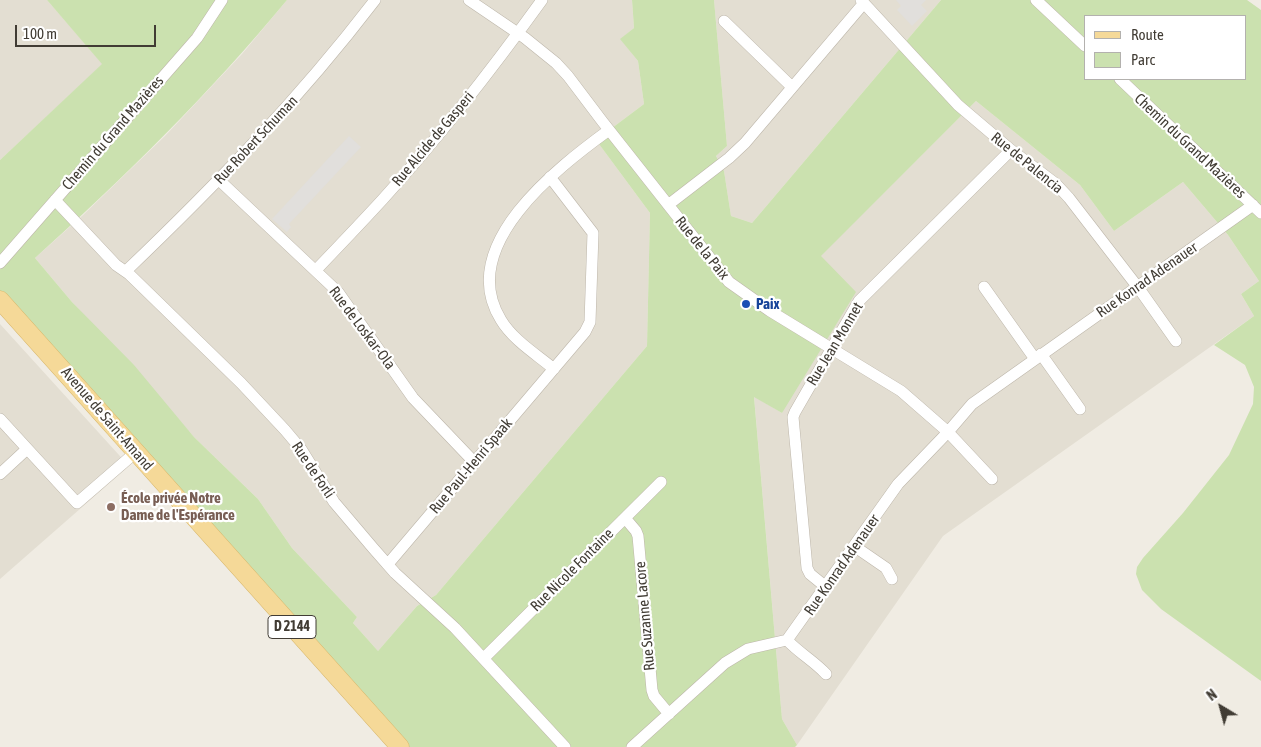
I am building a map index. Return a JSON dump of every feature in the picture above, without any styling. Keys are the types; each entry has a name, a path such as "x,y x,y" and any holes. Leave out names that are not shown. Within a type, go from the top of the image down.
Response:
{"main road":[{"name":"Avenue de Saint-Amand","path":"0,291 34,336"},
{"name":"Avenue de Saint-Amand","path":"0,300 400,747"}],"street":[{"name":"Chemin du Grand Mazières","path":"0,263 197,38 222,0"},
{"name":"Rue Robert Schuman","path":"126,271 219,180 308,83 375,0"},
{"name":"Rue de la Paix","path":"468,0 542,51 568,76 729,282 770,311 901,390 948,432 992,479"},
{"name":"Rue Alcide de Gasperi","path":"316,270 384,198 464,102 542,0"},
{"path":"1036,0 1084,45"},
{"path":"668,205 738,150 862,2"},
{"name":"Rue de Palencia","path":"862,2 952,100 1011,150 1056,184 1070,198 1176,341"},
{"path":"724,21 792,87"},
{"name":"Chemin du Grand Mazières","path":"1121,80 1257,209"},
{"path":"554,369 516,337 503,323 494,307 488,275 500,238 536,190 609,130"},
{"name":"Rue Jean Monnet","path":"826,587 810,574 807,568 793,417 795,412 864,296 1011,150"},
{"name":"Rue Paul-Henri Spaak","path":"388,564 585,332 590,322 593,233 550,177"},
{"name":"Rue de Loskar-Ola","path":"219,180 316,270 345,301 413,398 474,462"},
{"name":"Rue de Forli","path":"55,200 116,265 126,271 241,383 285,430 301,449 334,502 388,564 448,620 565,747"},
{"name":"Rue Konrad Adenauer","path":"787,640 898,484 972,404 1137,286 1257,209"},
{"path":"984,287 1080,409"},
{"path":"0,419 77,503 136,452"},
{"path":"0,474 28,449"},
{"name":"Rue Nicole Fontaine","path":"484,658 661,482"},
{"name":"Rue Suzanne Lacore","path":"625,518 636,530 638,536 652,690 654,696 669,714"},
{"path":"854,546 886,568 892,579"},
{"path":"632,747 725,663 738,654 758,646 787,640 816,663 826,674"}],"shaded area":[{"path":"0,0 47,0 103,64 0,160"},
{"path":"287,0 632,0 634,28 621,39 638,61 644,104 596,140 650,213 647,346 436,595 417,606 378,651 353,623 357,617 292,548 258,499 194,437 72,302 35,258 82,216 165,136 242,54"},
{"path":"714,0 941,0 752,223 731,216 724,171 716,156 727,146"},
{"path":"896,0 926,0 921,5 927,11 912,26 897,10 901,6"},
{"path":"976,101 1080,185 1114,231 1183,182 1228,235 1259,281 1241,294 1254,316 943,536 797,745 782,719 754,396 782,413 820,256"},
{"path":"349,136 361,147 289,224 291,227 287,232 272,219"},
{"path":"0,324 129,466 0,579"}],"green space":[{"path":"47,0 287,0 228,68 166,134 102,197 35,258 72,302 134,365 194,437 258,499 292,548 357,617 353,623 378,651 417,606 436,595 647,346 650,213 596,140 644,104 638,61 620,39 634,28 632,0 714,0 727,146 716,156 724,171 731,216 752,223 941,0 1247,0 1261,10 1261,681 1161,609 1142,590 1136,574 1137,567 1143,558 1183,513 1229,455 1253,404 1254,387 1245,365 1214,345 1254,316 1241,294 1259,281 1228,235 1183,182 1114,231 1080,185 976,101 821,256 856,292 782,413 754,397 782,719 797,745 795,747 400,747 34,336 0,291 0,160 102,64"}],"place":[{"name":"Paix","path":"746,304"},
{"name":"École privée Notre Dame de l'Espérance","path":"111,507"}]}
